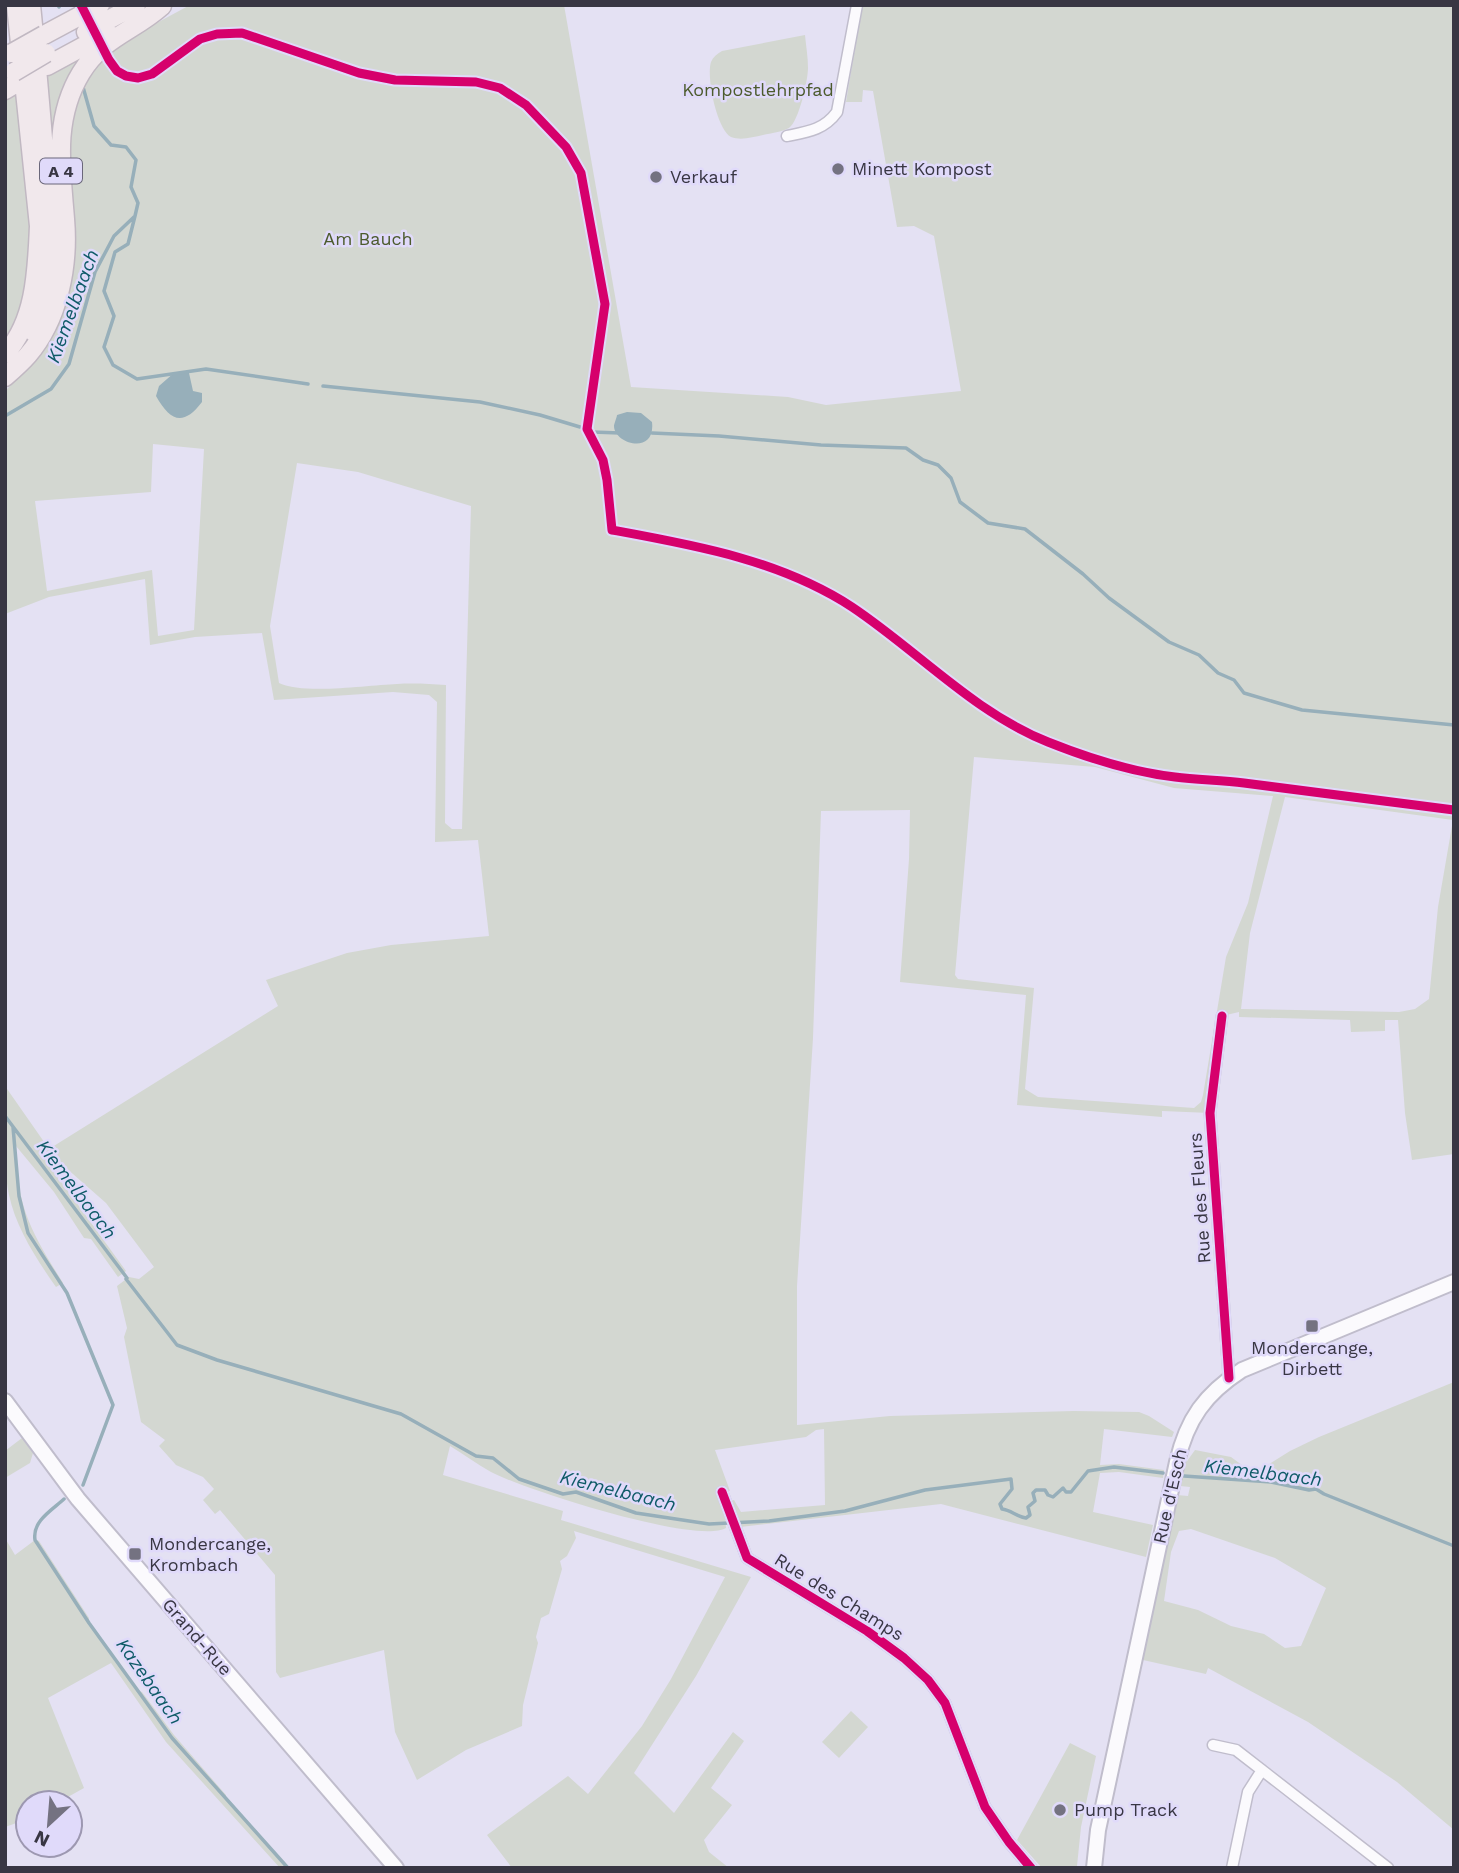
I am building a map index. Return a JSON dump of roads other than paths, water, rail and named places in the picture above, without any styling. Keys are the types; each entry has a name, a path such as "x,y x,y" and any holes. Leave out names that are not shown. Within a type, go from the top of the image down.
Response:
{"highway":[{"name":"A 4","path":"9,366 35,286 38,226 16,5"},
{"path":"9,366 38,318 49,266 51,225 31,5"},
{"name":"A 4","path":"10,72 44,35 100,5"},
{"name":"A 4","path":"46,60 136,5"},
{"name":"A 4","path":"9,366 28,356 41,335 51,316 62,280 66,222 60,140 70,94 93,57 110,40 150,17 163,6"},
{"name":"A 4","path":"10,72 46,60 163,6"}],"main road":[{"name":"Rue d'Esch","path":"1094,1868 1098,1830 1181,1447 1199,1407 1229,1378 1256,1363 1454,1282"},
{"name":"Grand-Rue","path":"5,1401 78,1499 396,1868"}],"street":[{"path":"787,136 818,129 831,121 837,112 857,5"},
{"name":"Rue des Fleurs","path":"1222,1016 1210,1113 1229,1378"},
{"name":"Rue des Champs","path":"722,1492 747,1558 867,1631 904,1658 928,1680 946,1703 985,1807 1031,1868"},
{"path":"1213,1745 1236,1749 1388,1868"},
{"path":"1232,1868 1248,1792 1262,1770"}],"water":[{"path":"175,372 189,373 193,391 202,393 202,402 183,418 177,418 166,411 156,396 159,386"},
{"path":"627,412 641,413 652,422 652,433 648,440 634,444 620,438 614,426 617,415"}],"waterway":[{"name":"Kiemelbaach","path":"5,416 51,389 69,364 95,272 114,236 135,216 138,203 131,187 136,160 126,147 111,145 94,126 83,87"},
{"path":"135,216 128,244 115,252 104,291 114,316 104,347 113,365 137,379 206,369 308,384"},
{"path":"323,386 480,402 580,427"},
{"path":"592,432 620,433"},
{"path":"652,433 906,448 923,460 938,465 951,478 960,502 988,523 1025,529 1109,598 1169,642 1199,655 1218,673 1234,680 1244,693 1302,710 1454,725"},
{"name":"Kiemelbaach","path":"5,1116 127,1278"},
{"name":"Kazebaach","path":"13,1127 19,1196 28,1233 67,1293 113,1405 83,1485"},
{"name":"Kiemelbaach","path":"126,1279 177,1345 217,1360 401,1414 476,1456 493,1458 519,1479 563,1494 576,1492 636,1513 709,1524 769,1521 845,1511 925,1490 1011,1479 1012,1489 1000,1504 1002,1509 1026,1518 1030,1515 1028,1507 1035,1501 1033,1493 1036,1490 1045,1490 1053,1497 1063,1488 1066,1492 1071,1492 1088,1471 1114,1467 1163,1473"},
{"name":"Kiemelbaach","path":"1184,1476 1271,1482 1316,1489 1454,1546"},
{"name":"Kazebaach","path":"64,1499 40,1522 35,1540 89,1623 172,1738 288,1868"}],"place":[{"name":"Minett Kompost","path":"838,169"},
{"name":"Verkauf","path":"656,177"},
{"name":"Mondercange, Dirbett","path":"1312,1326"},
{"name":"Mondercange, Krombach","path":"135,1554"},
{"name":"Pump Track","path":"1060,1810"}],"park label":[{"name":"Kompostlehrpfad","path":"758,90"},
{"name":"Am Bauch","path":"368,239"}]}
